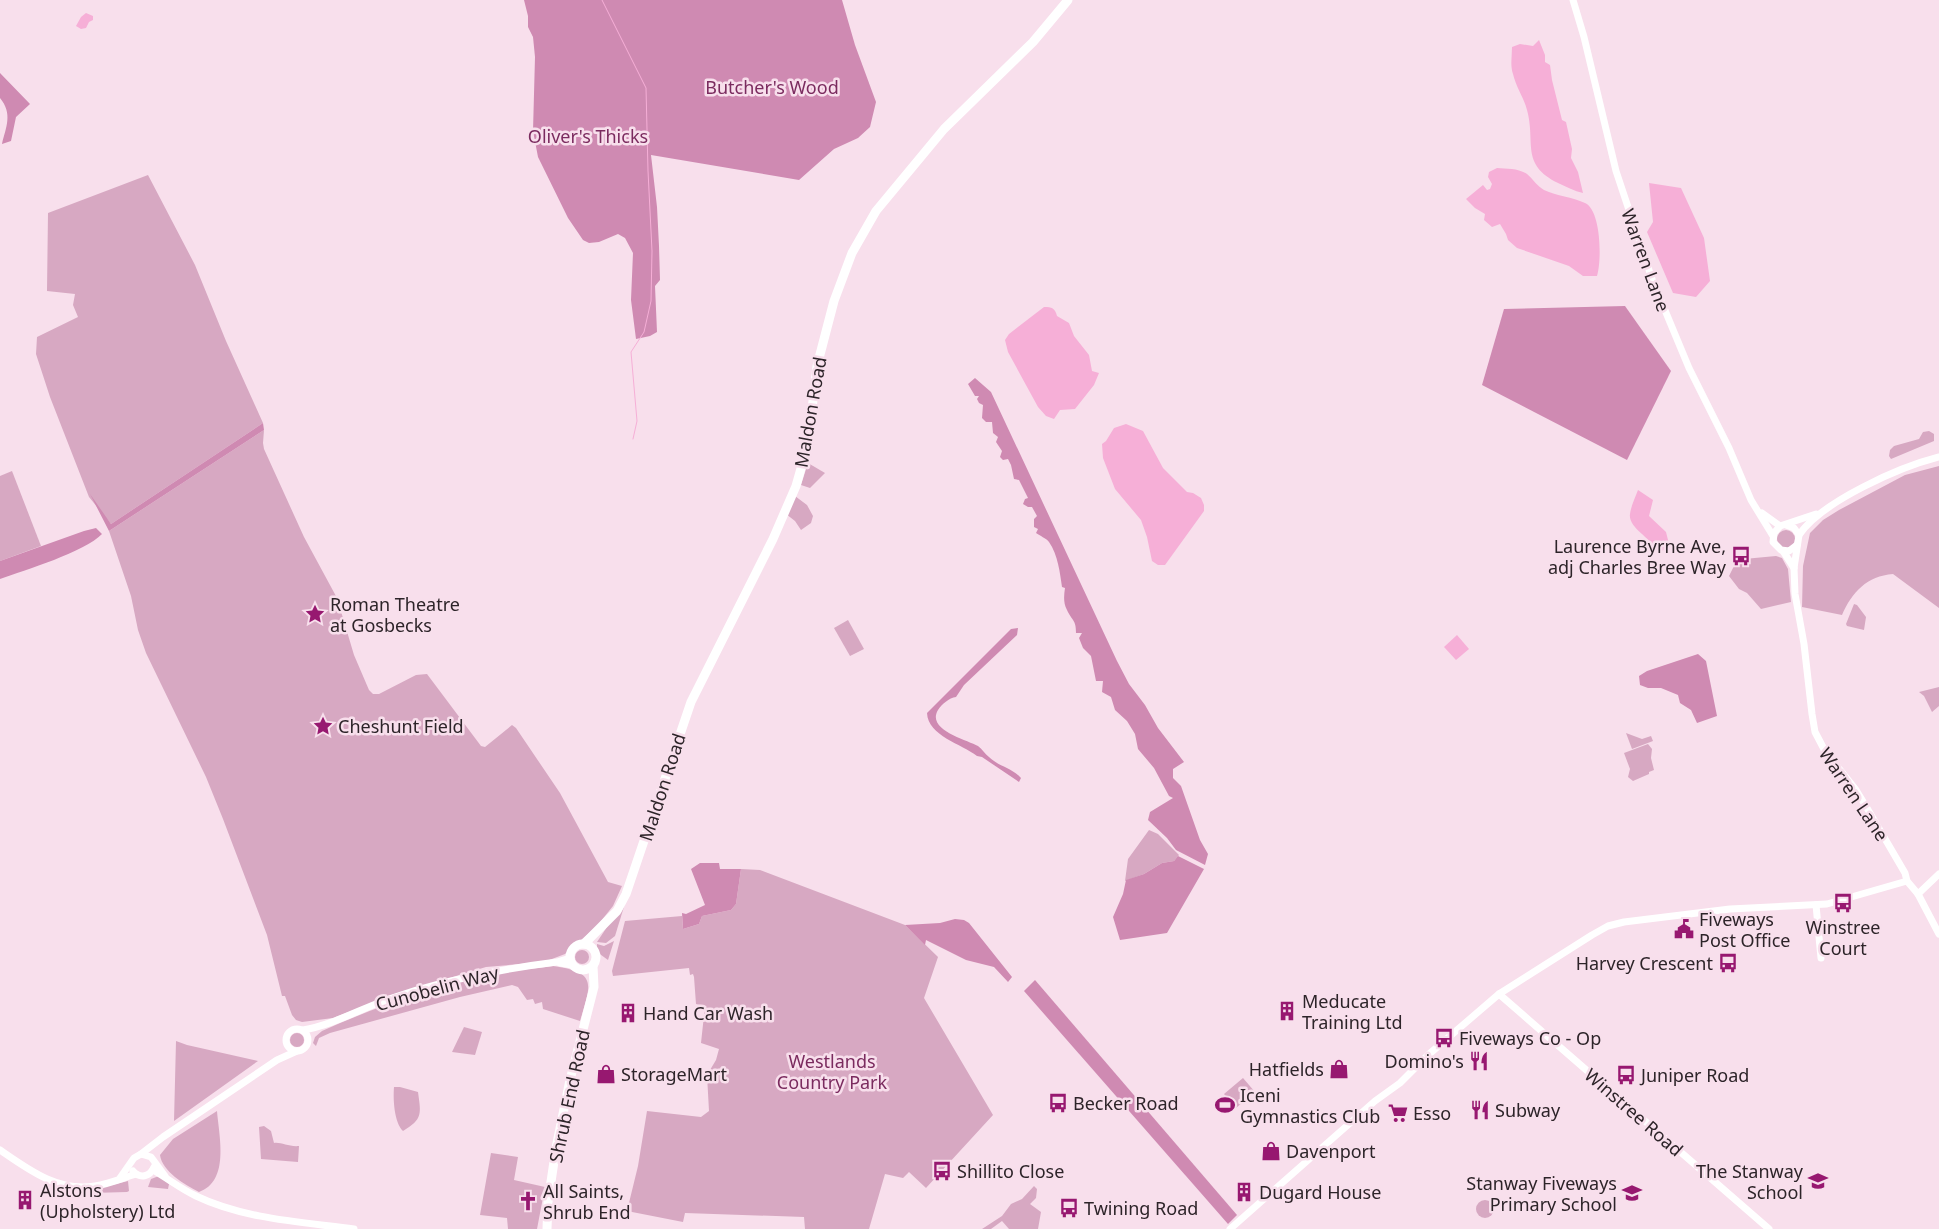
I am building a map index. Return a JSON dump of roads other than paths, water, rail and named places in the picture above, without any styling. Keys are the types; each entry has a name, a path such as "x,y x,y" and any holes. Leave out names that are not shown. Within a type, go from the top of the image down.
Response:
{"main road":[{"name":"Maldon Road","path":"588,946 617,911 626,894 691,702 794,493 808,444 818,366 834,301 852,254 876,211 944,129 1033,42 1068,0"},
{"path":"583,970 593,966 596,959 588,946 578,945 572,949 571,962 576,968 583,970 589,978 593,994"},
{"name":"Shrub End Road","path":"547,1229 548,1202 556,1148 569,1082 593,994 593,966"}],"street":[{"name":"Warren Lane","path":"1572,0 1584,37 1616,171 1652,279 1677,342 1756,508 1773,536 1774,545 1783,551 1794,568"},
{"path":"1799,535 1809,522 1822,512 1895,472 1939,457"},
{"name":"Warren Lane","path":"1756,508 1783,526 1794,528 1799,535 1794,568 1796,601 1816,732 1825,751 1856,790 1867,808 1905,873 1907,881 1918,894 1939,934"},
{"path":"1773,536 1776,530 1783,526 1822,512"},
{"path":"1783,551 1792,550 1798,545"},
{"path":"1918,894 1939,874"},
{"path":"1230,1229 1499,994 1592,934 1616,924 1729,909 1816,905 1845,900 1907,881"},
{"path":"1816,905 1821,958"},
{"name":"Cunobelin Way","path":"303,1030 320,1027 409,992 476,975 558,962 571,962"},
{"name":"Winstree Road","path":"1499,994 1769,1229"},
{"name":"Cunobelin Way","path":"308,1039 320,1027"},
{"path":"120,1178 132,1164 134,1158 163,1137 277,1060 304,1048 308,1039 303,1030 296,1029 287,1036 277,1060"},
{"path":"286,1042 290,1048 297,1051"},
{"path":"153,1170 152,1160 163,1137"},
{"path":"0,1150 41,1177 57,1183 78,1187 94,1186 136,1174 145,1176 153,1170"},
{"path":"141,1154 152,1160 166,1176"},
{"path":"132,1164 132,1169 136,1174"},
{"path":"153,1170 166,1176 194,1196 235,1209 269,1218 354,1229"}],"waterway":[{"path":"602,0 646,88 652,251 651,301 644,332 631,352 637,421 633,439"}],"place":[{"name":"Laurence Byrne Ave, adj Charles Bree Way","path":"1741,556"},
{"name":"Roman Theatre at Gosbecks","path":"315,614"},
{"name":"Cheshunt Field","path":"323,726"},
{"name":"Winstree Court","path":"1843,903"},
{"name":"Fiveways Post Office","path":"1684,929"},
{"name":"Harvey Crescent","path":"1728,963"},
{"name":"Meducate Training Ltd","path":"1287,1011"},
{"name":"Hand Car Wash","path":"628,1013"},
{"name":"Fiveways Co - Op","path":"1444,1038"},
{"name":"Domino's","path":"1479,1061"},
{"name":"Hatfields","path":"1339,1069"},
{"name":"StorageMart","path":"606,1074"},
{"name":"Juniper Road","path":"1626,1075"},
{"name":"Becker Road","path":"1058,1103"},
{"name":"Iceni Gymnastics Club","path":"1225,1105"},
{"name":"Subway","path":"1480,1110"},
{"name":"Esso","path":"1398,1113"},
{"name":"Davenport","path":"1271,1151"},
{"name":"Shillito Close","path":"942,1171"},
{"name":"The Stanway School","path":"1818,1181"},
{"name":"Dugard House","path":"1244,1192"},
{"name":"Stanway Fiveways Primary School","path":"1632,1193"},
{"name":"Alstons (Upholstery) Ltd","path":"25,1200"},
{"name":"All Saints, Shrub End","path":"528,1201"},
{"name":"Twining Road","path":"1069,1208"}],"park label":[{"name":"Butcher's Wood","path":"772,87"},
{"name":"Oliver's Thicks","path":"588,136"},
{"name":"Westlands Country Park","path":"832,1071"}]}
